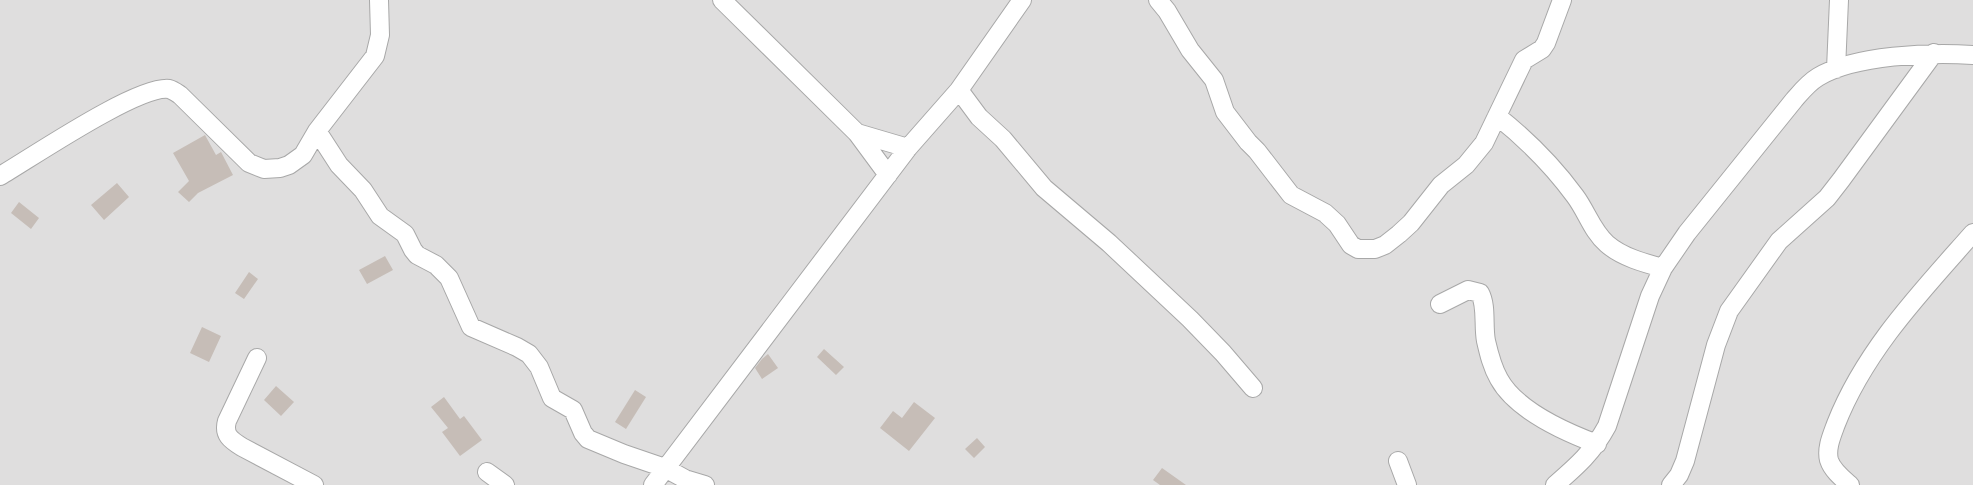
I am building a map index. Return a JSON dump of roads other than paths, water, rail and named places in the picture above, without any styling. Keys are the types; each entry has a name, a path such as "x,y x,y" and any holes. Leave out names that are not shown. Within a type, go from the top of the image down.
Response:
{"street":[{"path":"0,176 123,102 163,89 169,89 180,95 249,163 255,167 271,169 289,165 303,155 317,131 375,56 380,35 379,0"},
{"path":"722,0 857,133 888,175"},
{"path":"652,485 908,148 959,90 1022,0"},
{"path":"1158,0 1167,11 1190,50 1214,80 1225,112 1248,142 1257,150 1291,195 1326,213 1337,224 1346,240 1358,249 1375,249 1385,245 1400,234 1411,223 1441,185 1466,165 1478,151 1524,60 1542,49 1546,43 1562,0"},
{"path":"1836,69 1839,0"},
{"path":"1671,485 1685,461 1716,345 1724,321 1734,303 1779,241 1826,198 1841,180 1934,53"},
{"path":"1555,485 1585,458 1597,444 1615,405 1650,296 1663,268 1676,248 1794,100 1817,78 1836,69 1881,59 1934,53 1973,55"},
{"path":"959,90 979,117 1003,139 1044,188 1109,243 1185,314 1223,353 1253,388"},
{"path":"1497,116 1531,145 1566,184 1576,198 1592,227 1608,245 1621,253 1663,268"},
{"path":"317,131 339,165 363,190 380,216 405,234 417,255 436,265 448,278 471,327 517,347 529,354 539,367 552,398 572,410 582,433 588,439 624,454 665,468 685,479 705,485"},
{"path":"857,133 908,148"},
{"path":"1850,485 1832,467 1829,459 1829,445 1842,409 1852,389 1895,324 1973,233"},
{"path":"1440,304 1468,290 1480,293 1483,302 1491,361 1499,379 1516,399 1540,417 1597,444"},
{"path":"257,358 227,421 225,429 227,435 232,441 242,447 314,485"},
{"path":"1398,460 1407,485"},
{"path":"487,472 505,485"}]}
